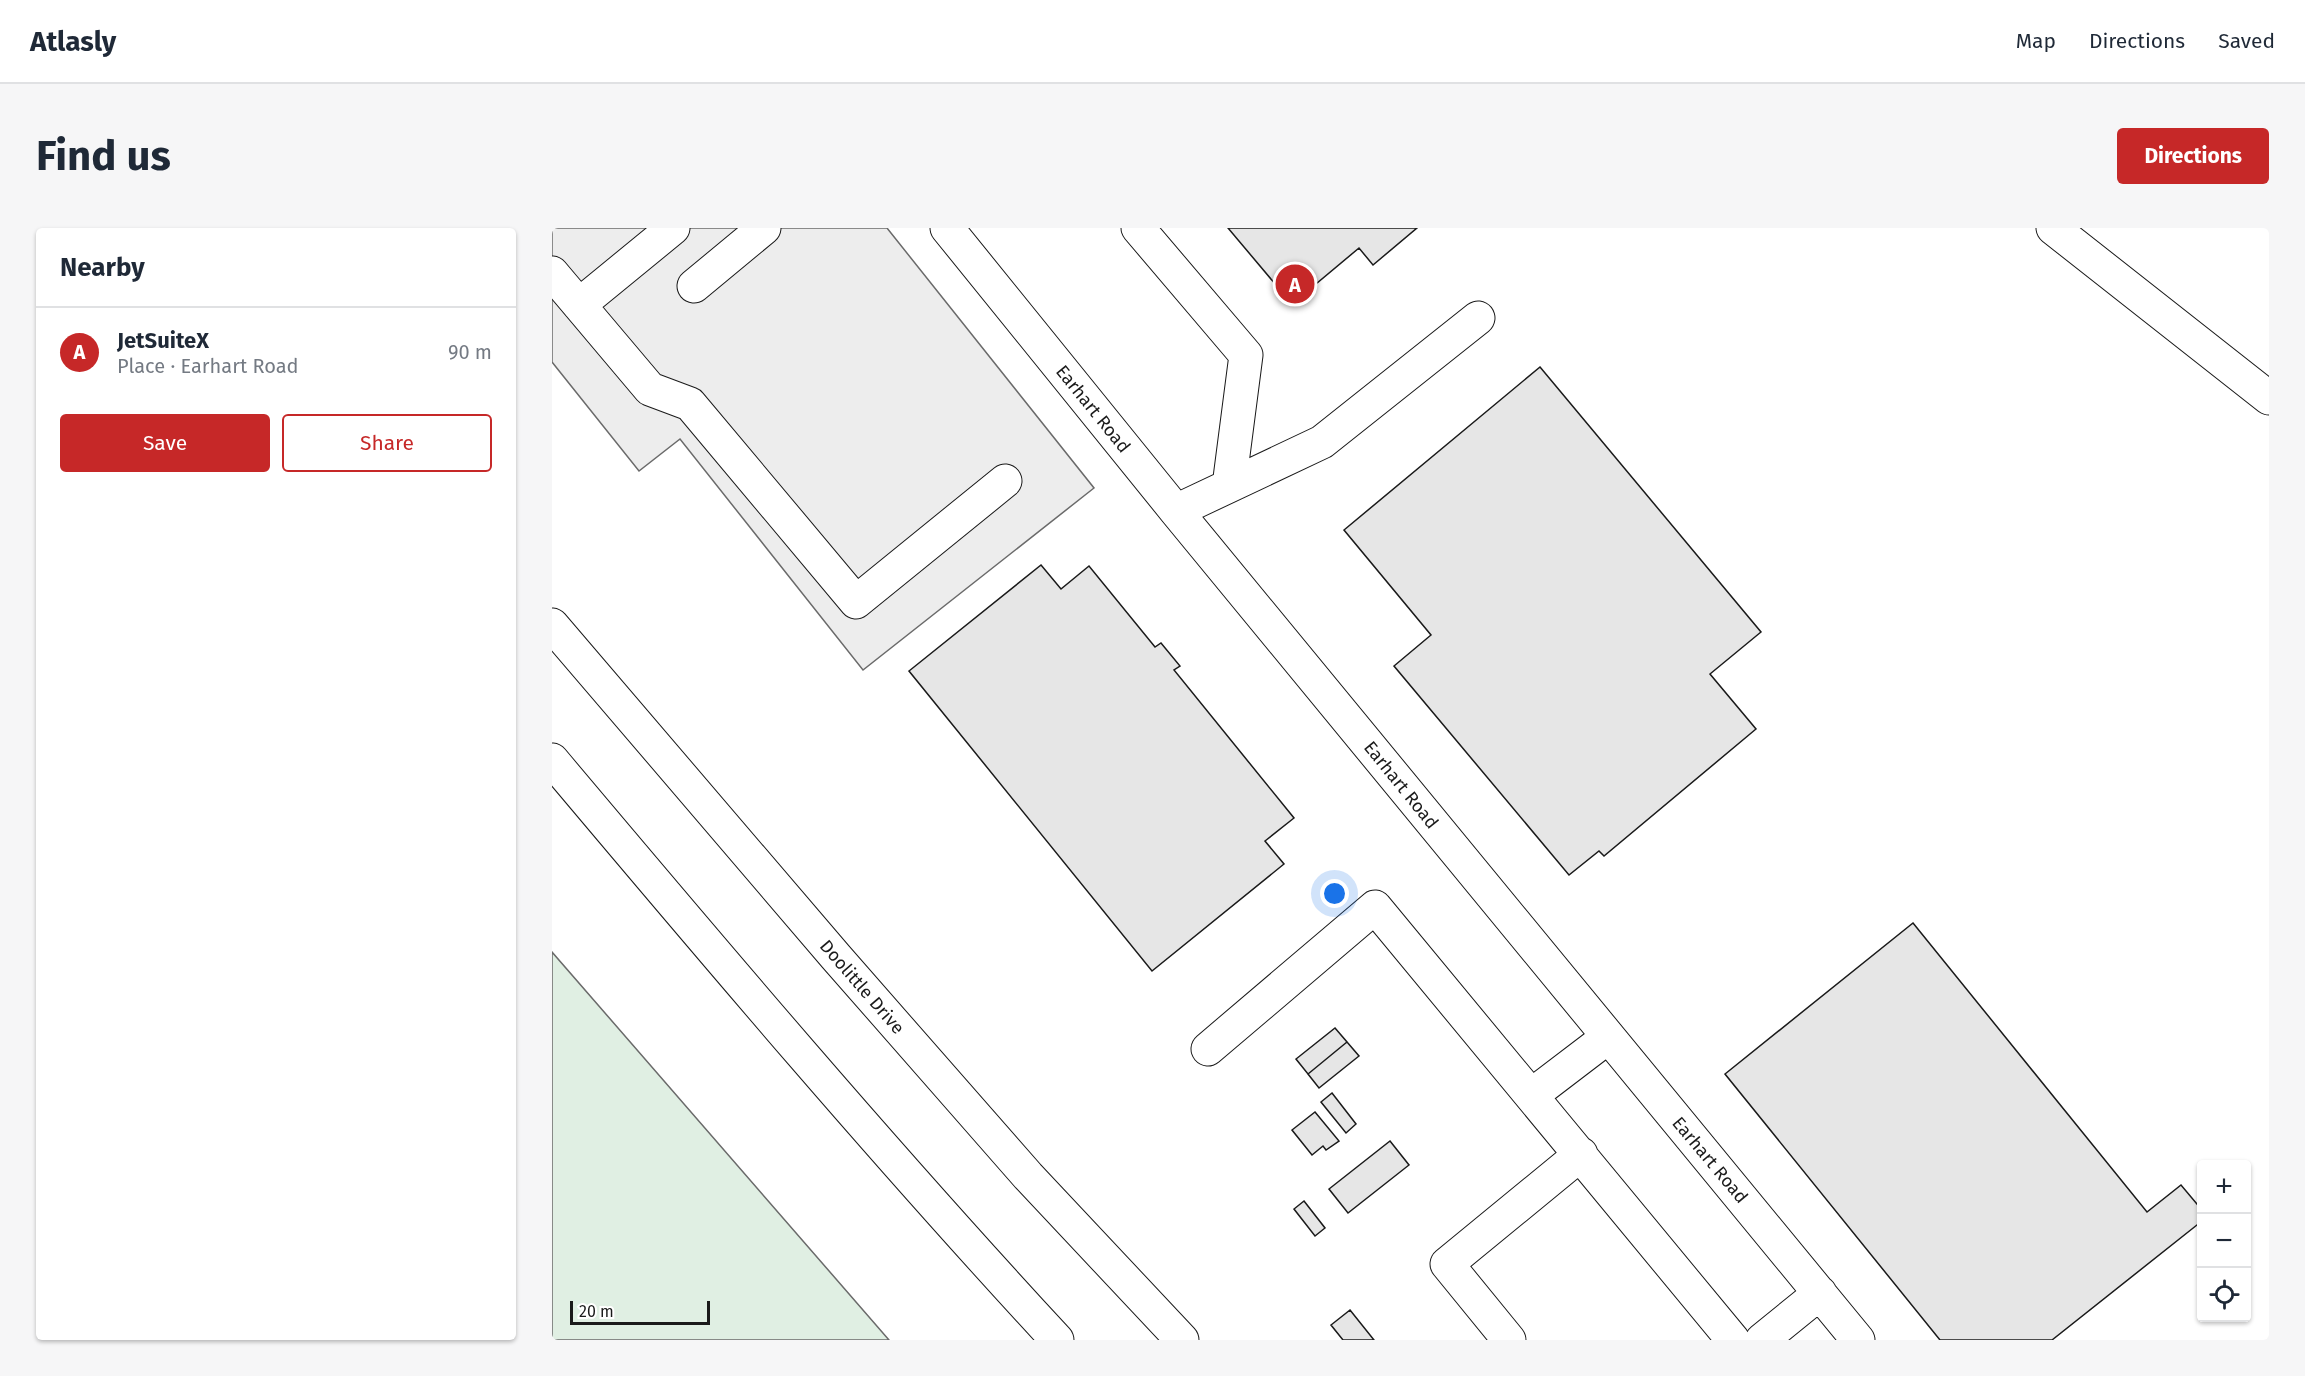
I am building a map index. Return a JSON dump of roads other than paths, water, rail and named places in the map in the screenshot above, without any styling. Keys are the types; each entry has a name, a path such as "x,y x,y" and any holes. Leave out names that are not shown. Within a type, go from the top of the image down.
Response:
{"main road":[{"path":"579,304 673,228"},
{"path":"694,286 764,228"},
{"name":"Earhart Road","path":"947,228 1176,511 1858,1340"},
{"path":"1138,228 1246,355 1229,486"},
{"path":"2053,228 2269,398"},
{"path":"552,273 650,389 690,404 856,602 1005,481"},
{"path":"1176,511 1322,442 1478,318"},
{"name":"Doolittle Drive","path":"552,624 836,957 1028,1176 1182,1340"},
{"path":"552,760 756,1002 956,1231 1057,1340"},
{"path":"1208,1049 1375,907 1733,1340"},
{"path":"1532,1095 1608,1037"},
{"path":"1509,1340 1447,1264 1581,1154"},
{"path":"1762,1340 1820,1293"}],"place":[{"name":"JetSuiteX","path":"1295,284"}]}
